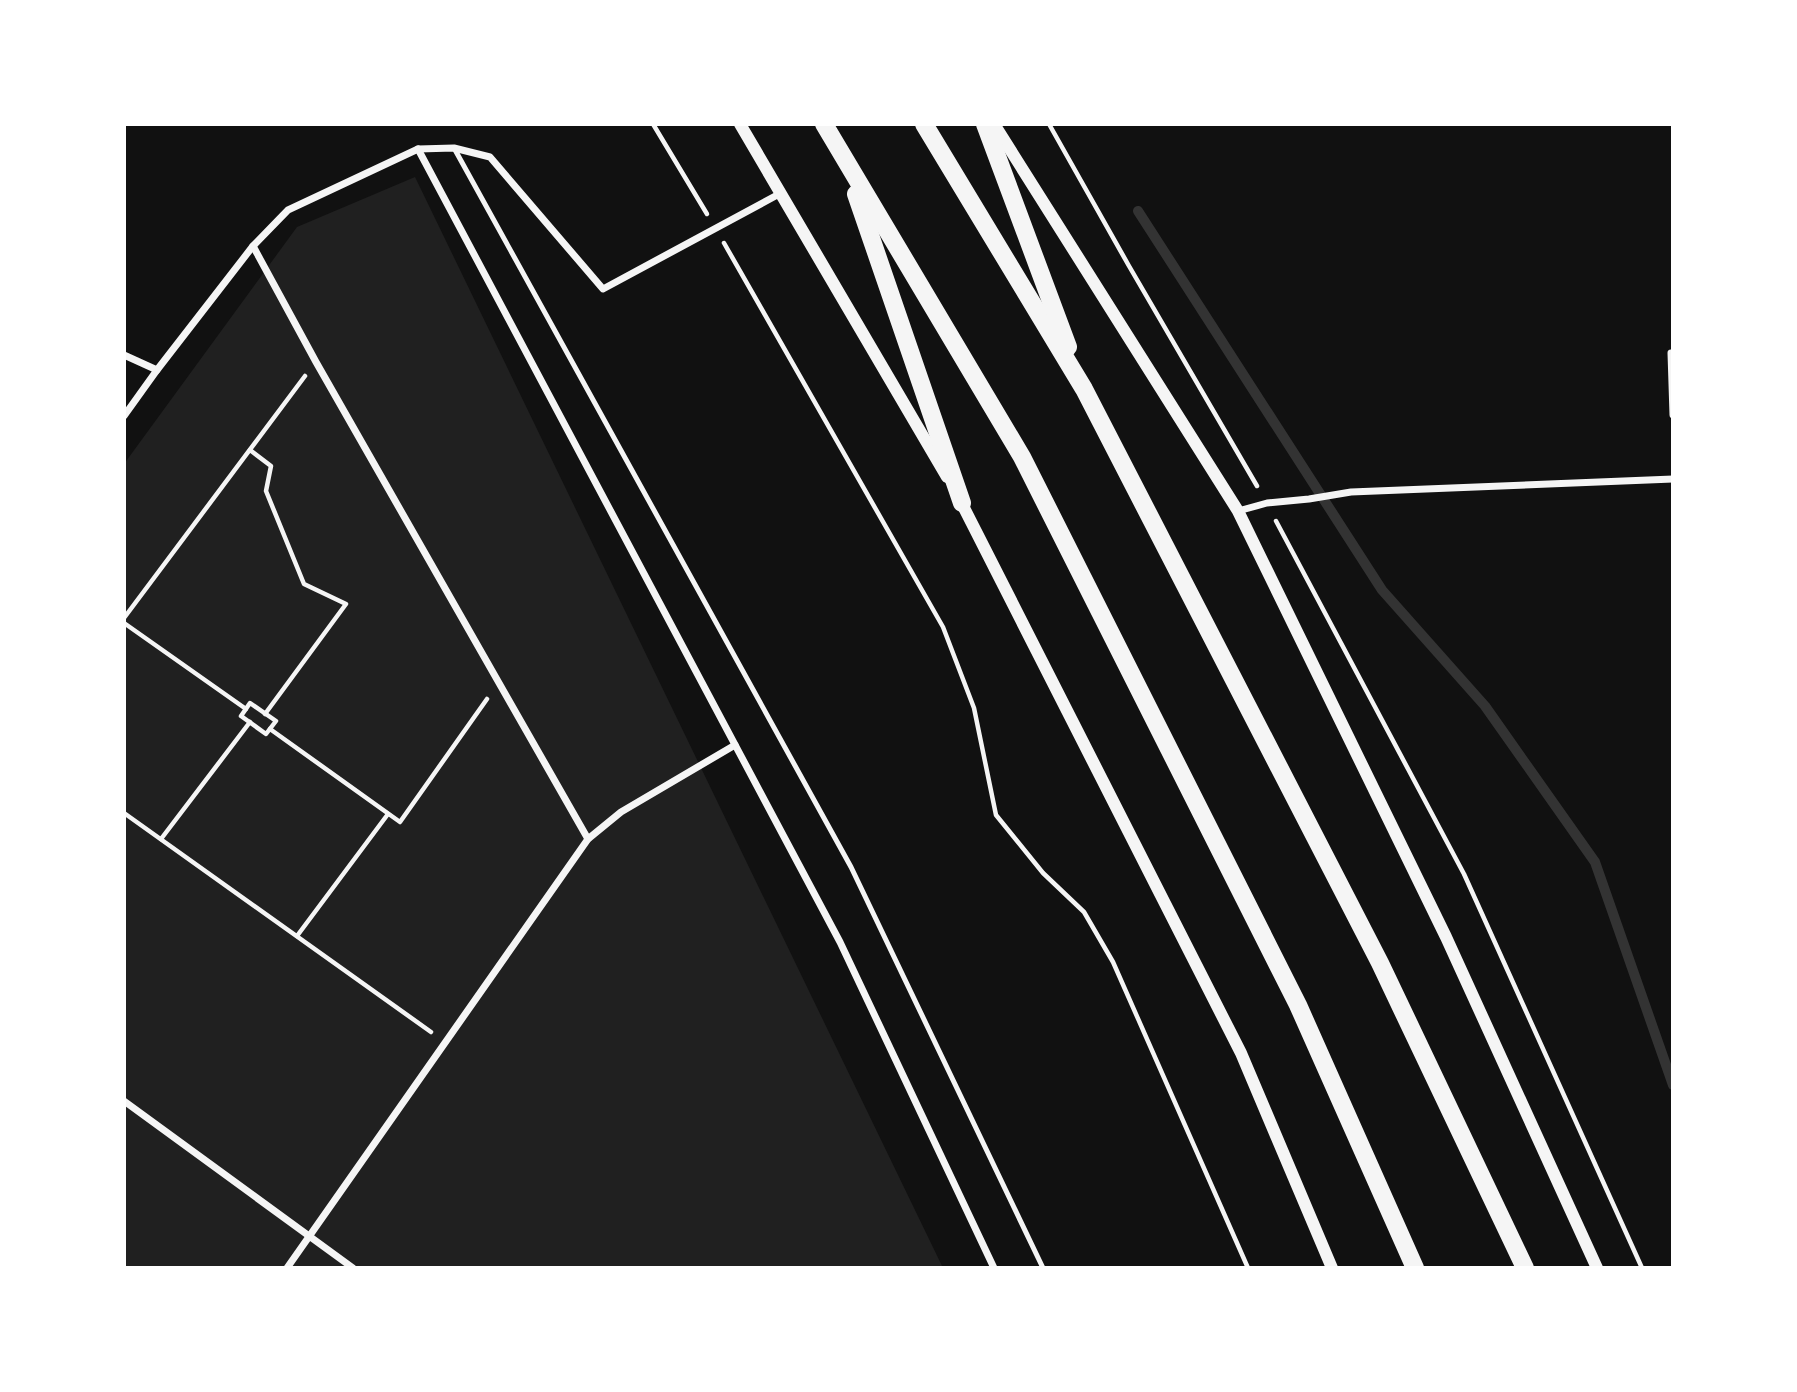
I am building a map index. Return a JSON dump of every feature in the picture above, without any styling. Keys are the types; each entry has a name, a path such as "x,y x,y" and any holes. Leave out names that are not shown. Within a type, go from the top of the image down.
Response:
{"main road":[{"path":"824,124 1022,457 1298,1005 1415,1268"},
{"path":"924,124 1084,389 1380,963 1525,1268"},
{"path":"985,124 1084,389"},
{"path":"844,158 962,503"}],"street":[{"path":"740,124 962,503 1241,1053 1332,1268"},
{"path":"995,124 1238,511 1446,937 1597,1268"},
{"path":"124,416 253,246 288,210 418,149 454,148 491,158 603,289 781,193"},
{"path":"418,149 840,943 994,1268"},
{"path":"253,246 316,362 588,839"},
{"path":"1671,353 1673,415"},
{"path":"124,355 157,370"},
{"path":"1238,511 1267,503 1351,492 1673,479"},
{"path":"287,1268 588,839 621,812 735,745"},
{"path":"124,1101 353,1268"}],"lane":[{"path":"454,148 851,867 1043,1268"}],"path":[{"path":"653,124 943,627 974,708 996,814 1043,873 1084,912 1113,962 1248,1268"},
{"path":"1049,124 1267,503 1464,874 1642,1268"},
{"path":"246,709 124,621 316,362"},
{"path":"250,450 271,466 266,491 304,584 346,604 265,714"},
{"path":"270,729 400,822 499,683"},
{"path":"250,703 265,714 276,721 267,734 241,716 250,703"},
{"path":"161,839 250,722"},
{"path":"124,813 446,1042"},
{"path":"297,936 388,814"}],"shaded area":[{"path":"415,177 943,1268 124,1268 124,464 297,227"}],"waterway":[{"path":"1138,211 1382,590 1485,706 1595,862 1673,1085"}]}
